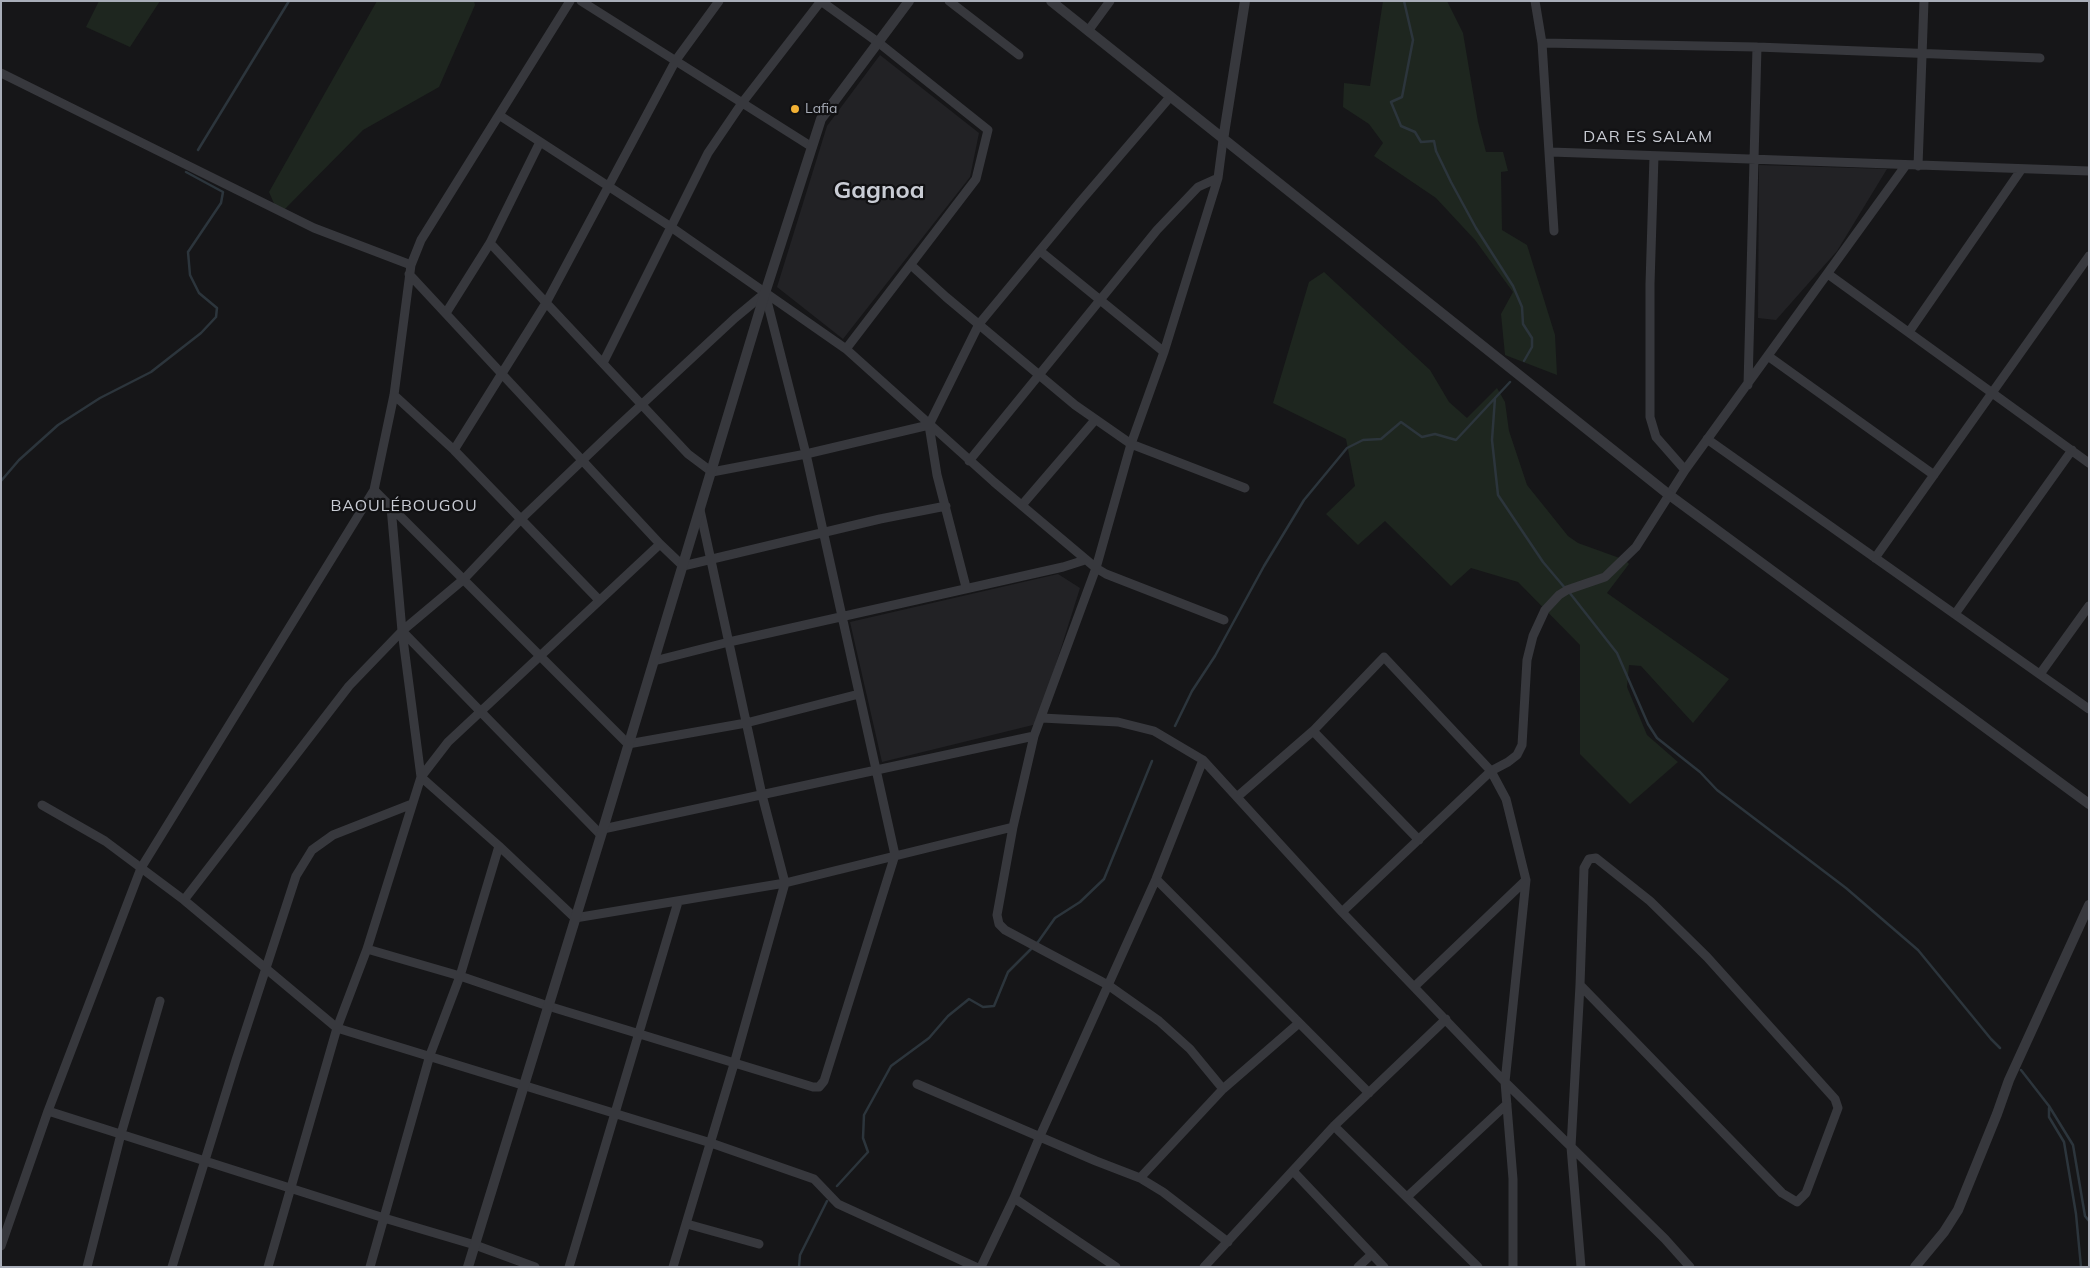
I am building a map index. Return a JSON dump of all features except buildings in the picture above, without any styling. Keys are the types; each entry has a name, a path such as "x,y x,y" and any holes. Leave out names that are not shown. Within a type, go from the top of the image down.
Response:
{"street":[{"path":"1,1246 48,1111 140,868 374,490 394,395 410,270 421,240 570,1"},
{"path":"582,1 812,147"},
{"path":"454,450 501,372 546,303 676,60 719,1"},
{"path":"603,363 708,153 742,103 821,1 879,43 988,130 976,179 846,349"},
{"path":"468,1267 712,472 765,293 820,119 909,1"},
{"path":"949,1 1019,55"},
{"path":"1051,1 1668,494 2089,804"},
{"path":"1088,31 1110,1"},
{"path":"1223,1089 1175,1034 1108,985 1006,930 999,924 997,915 1034,736 1096,568 1131,444 1164,352 1218,178 1244,1"},
{"path":"1535,1 1542,43 1554,231"},
{"path":"1918,166 1924,1"},
{"path":"1542,43 1757,47 2040,58"},
{"path":"1748,386 1757,47"},
{"path":"1,73 314,228 410,270 446,314 660,544 683,566"},
{"path":"966,587 937,475 929,426 980,324 1170,98"},
{"path":"499,115 671,227 846,349 929,426 1096,568 1106,574 1224,620"},
{"path":"446,314 490,243 540,142"},
{"path":"1550,152 2089,171"},
{"path":"1654,156 1650,284 1650,417 1656,437 1685,470"},
{"path":"1342,912 1491,771 1518,755 1522,745 1527,660 1533,636 1545,610 1559,595 1567,590 1604,577 1626,558 1645,534 1668,494 1707,439 1748,386 1906,166"},
{"path":"1909,332 2021,170"},
{"path":"969,461 1157,230 1198,187 1218,178"},
{"path":"490,243 688,454 712,472 806,454 929,426"},
{"path":"1040,251 1164,352"},
{"path":"1875,558 2089,256"},
{"path":"911,266 946,298 980,324 1039,375 1095,420 1131,444 1246,488"},
{"path":"1828,274 2089,463"},
{"path":"184,900 349,686 402,631 464,579 521,519 642,404 735,318 765,293"},
{"path":"366,949 460,976 548,1006 813,1087 819,1087 824,1081 895,854 806,454 765,293"},
{"path":"1768,356 1934,475"},
{"path":"394,395 454,450 599,600"},
{"path":"1022,505 1095,420"},
{"path":"1707,439 2089,709"},
{"path":"1955,614 2072,450"},
{"path":"374,490 628,744"},
{"path":"683,566 946,506"},
{"path":"391,507 402,631 421,777 499,846 575,918"},
{"path":"673,1267 786,883 762,795 700,510"},
{"path":"268,1267 337,1028 366,949 421,777 448,742 660,544"},
{"path":"654,661 966,587 1063,567 1085,560"},
{"path":"2040,674 2089,606"},
{"path":"402,631 602,832"},
{"path":"1237,797 1313,731 1384,657 1491,771 1506,799 1526,880 1505,1082 1513,1178 1513,1267"},
{"path":"628,744 746,722 859,694"},
{"path":"1042,718 1118,722 1154,731 1204,760 1342,912 1505,1082 1690,1267"},
{"path":"1313,731 1419,840"},
{"path":"602,832 1034,736"},
{"path":"981,1267 1014,1198 1156,879 1204,760"},
{"path":"172,1267 204,1160 296,876 312,850 333,835 412,804"},
{"path":"42,805 105,841 184,900 337,1028 430,1055 711,1143 814,1179 838,1204 976,1267"},
{"path":"575,918 786,883 895,854 1014,827"},
{"path":"370,1267 430,1055 460,976 499,846"},
{"path":"1580,985 1782,1193 1797,1202 1806,1193 1836,1118 1838,1108 1835,1099 1707,957 1650,901 1596,858 1589,859 1584,868 1571,1147 1581,1267"},
{"path":"1156,879 1369,1093"},
{"path":"1414,987 1526,880"},
{"path":"569,1267 678,902"},
{"path":"1915,1267 1944,1232 1958,1210 1998,1114 2009,1080 2085,924 2089,905"},
{"path":"87,1267 121,1134 160,1002"},
{"path":"1204,1267 1334,1126 1446,1019"},
{"path":"1140,1178 1223,1089 1299,1023"},
{"path":"917,1084 1140,1178 1163,1192 1228,1242"},
{"path":"1407,1197 1507,1104"},
{"path":"48,1111 475,1245 535,1267"},
{"path":"1334,1126 1478,1267"},
{"path":"1293,1171 1384,1267"},
{"path":"1014,1198 1116,1267"},
{"path":"687,1224 759,1244"},
{"path":"1358,1267 1372,1254"}],"shaded area":[{"path":"99,1 160,1 130,47 86,27"},
{"path":"377,1 474,1 475,5 439,87 363,130 279,215 269,192"},
{"path":"1383,1 1447,1 1463,33 1478,122 1486,152 1503,152 1508,171 1501,172 1502,230 1527,245 1555,335 1557,375 1505,355 1501,314 1513,292 1475,240 1436,198 1374,156 1383,143 1369,124 1343,107 1344,83 1370,86"},
{"path":"880,55 979,133 970,177 843,339 777,287 827,126"},
{"path":"1759,165 1887,169 1837,251 1776,320 1758,318"},
{"path":"1324,272 1430,370 1449,402 1467,418 1497,388 1505,402 1509,431 1527,485 1568,536 1578,543 1625,560 1629,564 1607,593 1729,679 1693,723 1641,666 1629,665 1627,687 1647,735 1678,762 1630,804 1580,754 1580,645 1518,582 1471,568 1451,586 1385,521 1358,545 1326,514 1355,486 1346,439 1273,403 1309,282"},
{"path":"1058,574 1080,588 1037,724 882,762 850,622"}],"waterway":[{"path":"198,150 289,1"},
{"path":"1404,1 1413,40 1402,97 1391,102 1401,126 1415,132 1421,142 1434,141 1436,151 1476,228 1513,286 1522,307 1523,324 1532,338 1532,347 1524,361"},
{"path":"1,481 19,460 58,425 100,398 151,372 201,333 216,317 217,308 199,293 190,275 188,252 221,203 223,192 186,172"},
{"path":"1175,726 1192,691 1215,656 1264,566 1304,500 1347,448 1363,440 1381,439 1401,422 1422,437 1435,434 1456,440 1510,382"},
{"path":"1495,398 1492,440 1498,495 1543,562 1565,588"},
{"path":"1569,592 1617,653 1648,724 1657,738 1700,772 1717,790 1846,888 1918,950 2000,1048"},
{"path":"837,1186 868,1152 863,1138 864,1115 891,1066 929,1038 948,1016 969,999 983,1007 994,1006 1008,972 1038,942 1055,918 1080,902 1104,879 1152,761"},
{"path":"2021,1070 2049,1106 2073,1145 2085,1216 2089,1221"},
{"path":"2049,1108 2049,1117 2064,1142 2076,1214 2081,1267"},
{"path":"799,1267 800,1255 827,1201"}],"place":[{"name":"Lafia","path":"795,109"}],"district":[{"name":"DAR ES SALAM","path":"1648,137"},
{"name":"Gagnoa","path":"879,191"},
{"name":"BAOULÉBOUGOU","path":"404,506"}]}
